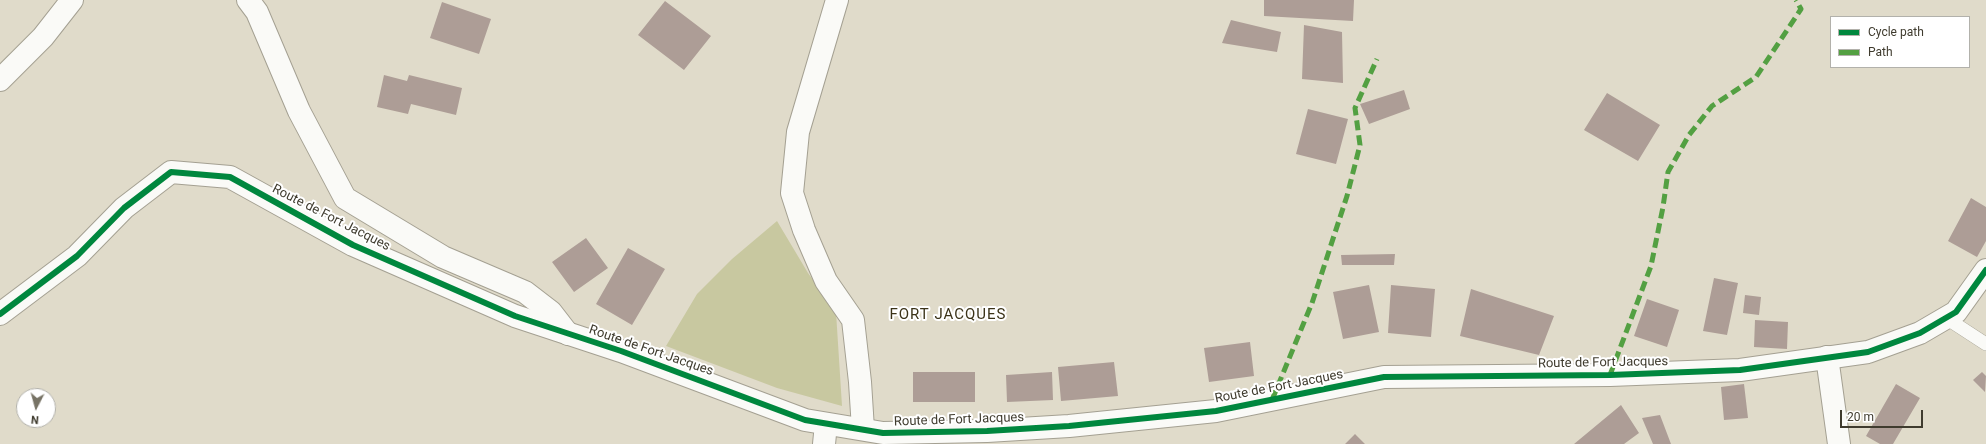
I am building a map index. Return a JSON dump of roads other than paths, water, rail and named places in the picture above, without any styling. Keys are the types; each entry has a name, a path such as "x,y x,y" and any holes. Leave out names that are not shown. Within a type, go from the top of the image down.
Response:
{"street":[{"path":"0,80 43,37 72,0"},
{"path":"248,0 257,12 299,111 345,198 443,257 525,292 552,312 568,334"},
{"path":"837,0 798,132 792,193 804,230 826,281 853,320 860,382 863,430"},
{"name":"Route de Fort Jacques","path":"0,314 77,256 124,208 171,172 230,177 353,245 515,316 622,351 805,420 825,434 863,430 883,434 987,431 1069,426 1200,413 1384,377 1610,375 1725,370 1868,352 1920,333 1956,312 1986,270"},
{"path":"1827,358 1839,444"}],"lane":[{"path":"1946,318 1986,344"}],"district":[{"name":"FORT JACQUES","path":"948,315"}]}
